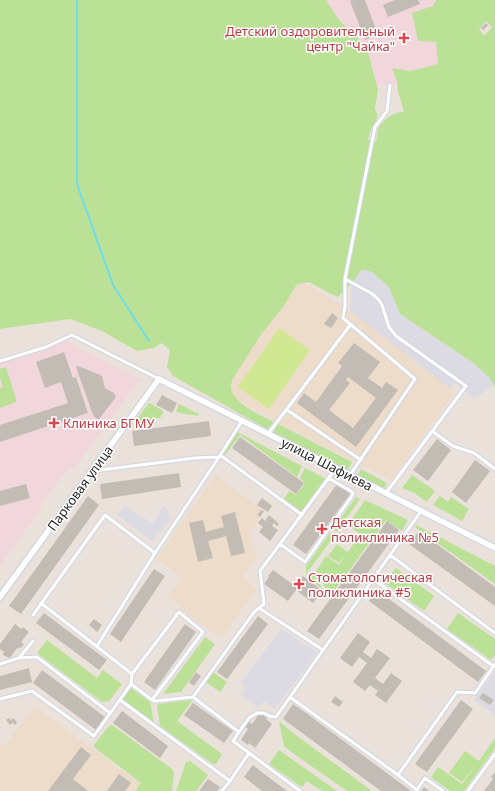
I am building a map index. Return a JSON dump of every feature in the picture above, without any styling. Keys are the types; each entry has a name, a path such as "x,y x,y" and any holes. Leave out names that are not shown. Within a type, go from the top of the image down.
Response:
{"street":[{"name":"улица Шафиева","path":"159,379 495,548"},
{"name":"Парковая улица","path":"0,597 159,379"}],"lane":[{"path":"350,475 415,379 343,318 345,307 345,279 375,127 387,111 390,85"},
{"path":"345,279 378,299 382,305 390,327 396,336 466,386 386,493"},
{"path":"268,434 350,324"},
{"path":"0,362 72,335 159,379"},
{"path":"287,410 361,460"},
{"path":"97,646 155,553 242,421"},
{"path":"432,431 458,449 474,453 495,469"},
{"path":"93,471 220,456 302,515"},
{"path":"193,697 254,612 264,604 260,571 336,468"},
{"path":"280,544 305,562 353,493 328,478"},
{"path":"300,791 233,741 249,718 257,713 264,713 269,716 276,717 421,511"},
{"path":"32,614 41,604 105,515 155,553"},
{"path":"390,555 495,633"},
{"path":"373,579 494,665 475,693 457,692 398,775"},
{"path":"41,604 132,674"},
{"path":"259,608 323,650"},
{"path":"0,700 32,691 94,736 131,684 132,674 179,612 203,632 152,700"},
{"path":"19,658 32,641"},
{"path":"0,664 19,658 37,657 110,713"},
{"path":"131,684 155,701 193,697 239,732"},
{"path":"290,697 398,775 416,790 425,778 443,791"},
{"path":"120,700 230,781"},
{"path":"222,791 249,753"},
{"path":"468,791 495,754"}],"shaded area":[{"name":"Детский оздоровительный центр \"Чайка\"","path":"316,0 465,0 442,85 367,85"},
{"path":"362,269 372,272 389,287 400,314 472,362 489,377 493,386 474,399 455,383 449,389 350,311 352,283"},
{"path":"296,278 345,307 455,392 391,480 277,422 215,387"},
{"name":"Клиника БГМУ","path":"60,341 66,341 140,379 74,469 70,467 41,504 42,507 0,566 0,360"},
{"path":"215,475 261,509 257,515 261,518 249,533 256,559 242,577 257,589 224,634 218,636 180,609 180,605 169,596 182,578 157,559"},
{"path":"125,506 152,523 157,518 162,506 168,510 170,520 152,541 117,515"},
{"path":"281,629 317,652 275,709 264,701 258,708 241,694 246,688 241,683"},
{"path":"495,672 495,715 474,700"},
{"path":"34,706 150,791 0,791 0,746 6,744"}],"green space":[{"path":"0,0 326,0 339,20 357,37 368,52 378,90 375,108 377,118 368,140 376,141 380,125 392,115 404,111 398,92 397,81 392,68 411,71 438,64 436,42 418,41 412,13 433,6 436,0 495,0 495,387 489,377 472,362 400,314 389,287 372,272 362,269 352,283 338,297 309,282 297,284 285,304 260,336 232,380 232,392 241,403 274,422 267,429 173,376 167,367 170,350 162,343 154,348 137,351 102,331 70,319 0,329","holes":["486,21 492,27 484,36 479,29"]},
{"path":"279,328 310,350 269,409 238,387"},
{"path":"6,367 16,402 0,408 0,388 3,387 0,378 0,369"},
{"path":"150,403 163,411 161,417 136,422 148,404"},
{"path":"179,404 199,414 199,416 176,411"},
{"path":"278,424 352,462 348,470 345,470 273,433"},
{"path":"237,432 302,466 297,477 240,435 225,455 223,454"},
{"path":"305,468 326,479 302,512 284,499 289,491 296,495 305,483 300,478"},
{"path":"361,469 387,483 384,488 382,489 359,477 358,475"},
{"path":"412,475 435,491 427,502 414,493 402,488"},
{"path":"440,496 448,502 451,497 469,509 462,521 433,505"},
{"path":"356,497 360,499 337,532 333,529"},
{"path":"365,500 408,520 402,531 386,520 332,594 328,592 316,571 326,556 339,565 345,555 339,563 328,556 337,544 348,552 360,534 348,525"},
{"path":"416,525 495,566 495,584 415,527"},
{"path":"330,533 334,536 306,574 306,566"},
{"path":"396,568 434,596 424,611 385,583"},
{"path":"313,571 323,590 309,578"},
{"path":"458,613 495,639 495,655 491,660 447,629"},
{"path":"205,637 215,644 181,692 163,694"},
{"path":"47,640 97,678 103,670 122,684 109,701 102,702 37,653"},
{"path":"213,672 227,682 220,692 206,682"},
{"path":"131,688 150,702 154,723 123,700"},
{"path":"192,701 177,721 222,754 216,764 213,764 160,726 157,706 159,704"},
{"path":"279,721 372,791 347,791 290,751 284,746"},
{"path":"112,725 172,769 174,773 172,791 135,791 141,783 94,747 109,726"},
{"path":"495,738 495,748 464,791 450,791 431,777 438,767 462,784 477,763 462,782 449,773 465,751 479,761"},
{"path":"279,750 337,791 322,791 307,781 302,787 269,764"},
{"path":"190,761 208,775 196,791 176,791 186,762"}],"building":[{"path":"365,0 378,35 365,40 350,1"},
{"path":"395,0 418,0 420,4 388,17 383,5"},
{"path":"486,23 488,25 483,30 481,28"},
{"path":"332,313 338,318 331,328 324,324"},
{"path":"354,343 380,362 368,378 382,388 386,382 398,390 356,447 297,403 304,393 316,402 342,366 338,363","holes":["348,377 376,398 353,428 329,410 350,383 346,380"]},
{"path":"64,352 73,378 76,377 88,413 0,442 0,425 68,403 61,382 45,388 36,362"},
{"path":"78,366 102,376 105,388 114,393 116,397 99,419 93,415 76,367"},
{"path":"162,395 177,403 172,413 156,405"},
{"path":"209,421 211,436 134,446 132,431"},
{"path":"240,437 304,483 296,494 232,448"},
{"path":"437,439 451,450 428,481 413,470"},
{"path":"475,460 490,471 466,503 452,492"},
{"path":"179,473 181,487 102,499 100,484"},
{"path":"26,484 30,498 0,506 0,491"},
{"path":"337,484 350,494 306,554 293,545"},
{"path":"88,496 99,505 21,614 9,606"},
{"path":"262,498 272,506 268,512 257,505"},
{"path":"261,510 264,511 260,517 257,515"},
{"path":"235,512 245,553 231,556 226,536 208,541 213,558 198,562 189,523 203,520 206,532 224,527 221,516"},
{"path":"269,515 279,524 277,526 274,523 272,526 278,530 270,541 259,532 263,527 258,523 262,518 265,521"},
{"path":"387,521 399,530 319,639 307,631"},
{"path":"419,531 495,587 495,606 409,544"},
{"path":"154,569 165,576 121,642 110,634"},
{"path":"273,570 295,586 303,576 323,591 313,603 296,590 288,601 264,584"},
{"path":"377,590 486,671 478,682 369,601"},
{"path":"44,613 107,660 99,670 36,623"},
{"path":"258,616 268,624 227,679 217,672"},
{"path":"94,619 102,625 97,632 89,625"},
{"path":"15,624 21,629 23,627 29,632 21,642 24,644 21,648 17,648 10,658 3,655 4,652 0,649 0,644"},
{"path":"185,624 196,632 155,690 144,682"},
{"path":"358,633 370,642 363,652 371,658 377,649 390,658 375,678 383,684 391,673 402,681 386,703 375,695 378,691 370,685 365,691 353,682 367,663 359,657 352,667 340,658"},
{"path":"29,668 32,682 0,690 0,676"},
{"path":"42,670 105,717 96,730 33,683"},
{"path":"196,672 201,676 194,686 189,682"},
{"path":"483,693 494,700 490,705 479,698"},
{"path":"335,696 343,702 339,707 331,702"},
{"path":"461,700 473,709 427,772 415,764"},
{"path":"193,703 233,731 224,743 184,715"},
{"path":"293,704 411,791 381,791 283,719"},
{"path":"122,711 168,746 160,758 113,723"},
{"path":"260,713 272,724 255,748 249,743 248,745 241,740 248,729 244,726 248,721 252,724"},
{"path":"9,718 13,723 10,725 6,720"},
{"path":"14,718 17,723 15,725 11,720"},
{"path":"81,747 91,755 73,779 88,791 48,791"},
{"path":"253,765 287,791 262,791 244,777"},
{"path":"495,772 495,791 484,791 493,779 491,777"},
{"path":"119,774 131,783 125,791 107,791"},
{"path":"208,779 220,787 217,791 199,791"},
{"path":"424,787 429,791 421,791"}],"waterway":[{"path":"77,0 77,184 113,285 149,341"}],"place":[{"name":"Детский оздоровительный центр \"Чайка\"","path":"404,38"},
{"name":"Клиника БГМУ","path":"54,423"},
{"name":"Детская поликлиника №5","path":"322,529"},
{"name":"Стоматологическая поликлиника #5","path":"299,584"}]}
